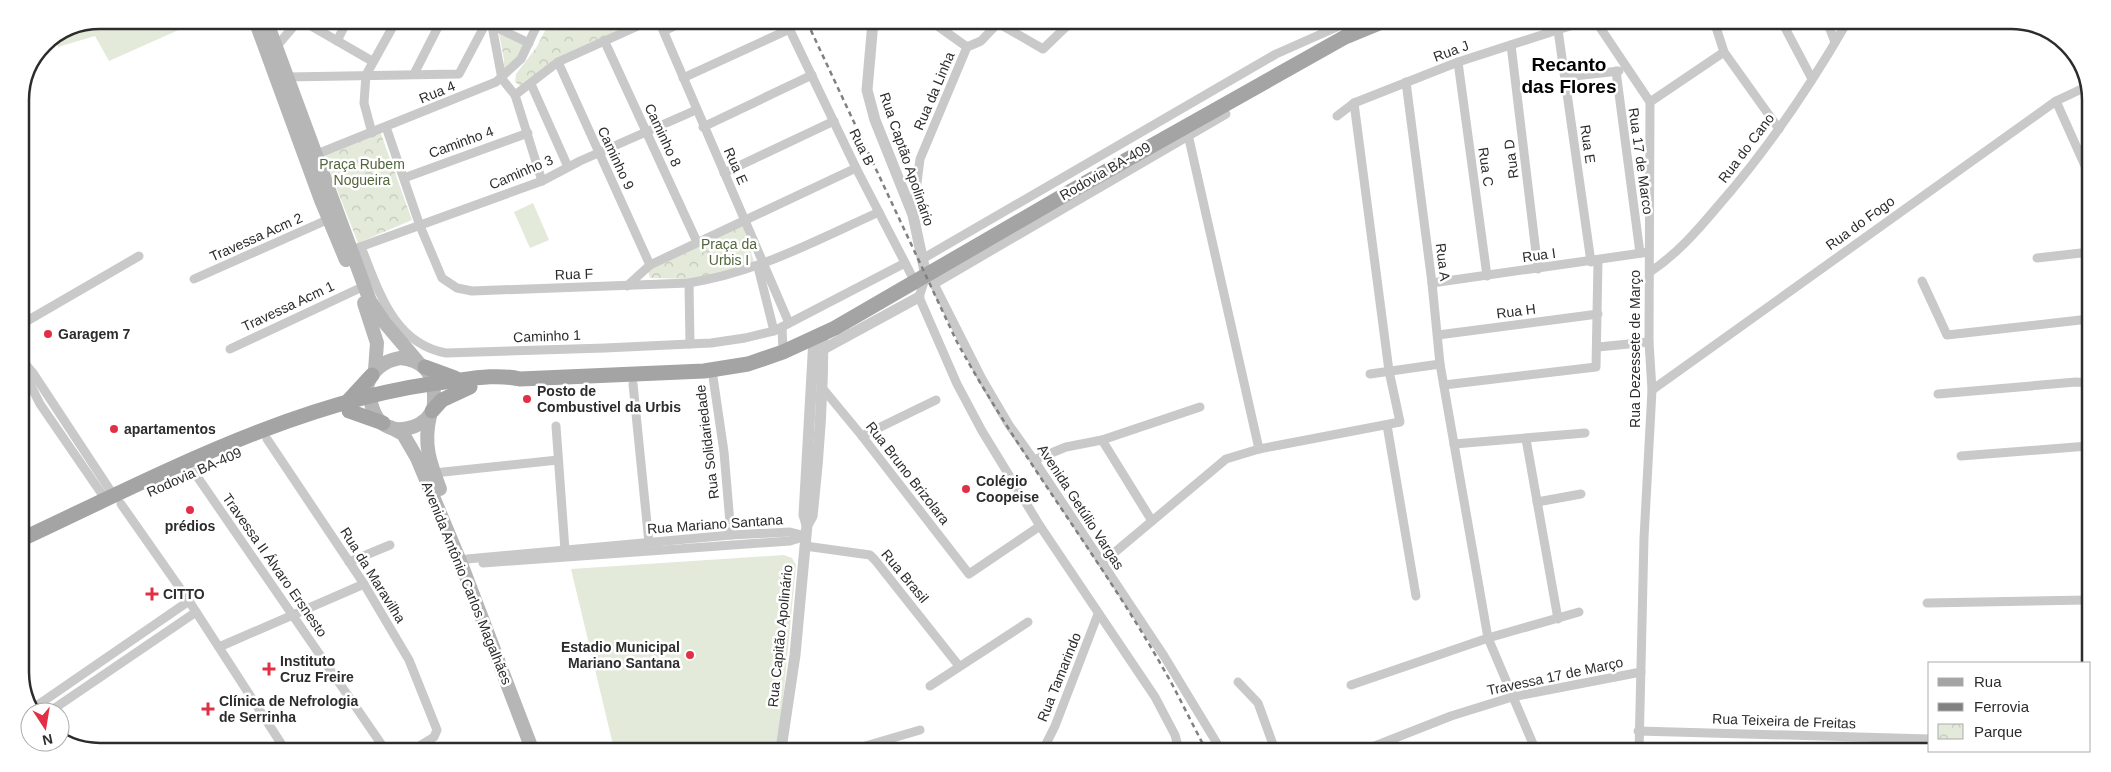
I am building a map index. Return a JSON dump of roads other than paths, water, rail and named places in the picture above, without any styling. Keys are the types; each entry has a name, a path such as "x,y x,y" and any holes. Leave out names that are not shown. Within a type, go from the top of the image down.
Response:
{"main road":[{"path":"259,29 312,156 357,248 370,301 384,322 421,364 434,387"},
{"path":"269,29 288,77 329,219 370,316 377,343 374,372 368,386 370,401"},
{"name":"Rodovia BA-409","path":"29,536 261,432 310,412 348,406 434,387 470,383 508,384 520,379 704,371 748,364 822,341 926,278 1187,130 1346,30"},
{"path":"400,358 470,383 442,400 431,414 412,428 401,429 386,425 348,406 382,364 400,358"},
{"name":"Avenida Antônio Carlos Magalhães","path":"434,387 431,414 425,436 434,473 528,725 538,743"},
{"name":"Avenida Antônio Carlos Magalhães","path":"370,401 386,425 403,434 418,458 466,562"},
{"name":"Rodovia BA-409","path":"29,545 113,500 194,472 267,439 348,406"},
{"name":"Avenida Antônio Carlos Magalhães","path":"528,725 531,743"}],"street":[{"path":"276,47 292,29"},
{"path":"316,29 372,61"},
{"path":"337,41 343,29"},
{"path":"372,133 364,103 366,75 391,29"},
{"path":"414,74 437,29"},
{"path":"288,77 459,74 484,29"},
{"path":"489,29 502,79 515,95 542,181"},
{"path":"500,29 529,43"},
{"name":"Rua 4","path":"312,156 502,79 521,59 535,29"},
{"path":"515,95 558,62 630,29"},
{"path":"664,31 668,29"},
{"path":"683,78 780,29"},
{"name":"Rua B","path":"790,29 856,168 904,263 926,278"},
{"name":"Rua Captão Apolinário","path":"872,29 867,90 875,120 913,215 924,258 926,278"},
{"path":"942,29 968,47"},
{"name":"Rua da Linha","path":"913,215 920,159 968,47 981,41 992,29"},
{"path":"1010,29 1043,49 1063,29"},
{"name":"Rua J","path":"1337,116 1354,103 1406,82 1458,62 1561,29"},
{"path":"1602,29 1650,102 1724,52"},
{"path":"1717,29 1724,52 1779,129"},
{"path":"1786,29 1812,80"},
{"path":"1830,29 1835,42"},
{"name":"Rua do Cano","path":"1650,272 1669,260 1693,236 1738,184 1779,129 1843,29"},
{"path":"924,258 1276,54 1346,30"},
{"name":"Rua E","path":"1444,385 1596,367 1598,314 1595,261 1558,30"},
{"name":"Rua E","path":"664,31 696,110 746,221 782,327 783,352"},
{"name":"Caminho 8","path":"604,40 697,242"},
{"name":"Rua D","path":"1511,45 1538,269"},
{"name":"Caminho 9","path":"558,62 650,265"},
{"name":"Rua C","path":"1458,62 1486,276"},
{"path":"1565,77 1627,69"},
{"name":"Rua 17 de Marco","path":"1616,71 1644,253"},
{"path":"703,126 812,75"},
{"name":"Rua A","path":"1406,82 1432,283 1440,364 1488,638 1532,743"},
{"path":"531,84 568,167"},
{"name":"Rua do Fogo","path":"1652,390 2056,101 2081,89"},
{"path":"2056,101 2082,160"},
{"name":"Rua Dezessete de Março","path":"1639,743 1647,467 1652,390 1649,342 1650,272 1644,253 1650,102"},
{"path":"1102,564 1226,459 1259,449 1398,423 1400,420 1389,371 1354,103"},
{"name":"Caminho 3","path":"357,248 542,181 568,167 696,110"},
{"path":"1226,114 1187,130 1259,449"},
{"path":"724,173 834,121"},
{"path":"386,127 420,226"},
{"name":"Caminho 4","path":"404,178 528,133"},
{"path":"627,286 650,265 856,168"},
{"name":"Rua F","path":"420,226 442,278 457,288 472,291 689,283 719,278 761,266 878,212"},
{"name":"Travessa Acm 2","path":"194,279 329,219"},
{"name":"Caminho 1","path":"357,248 386,309 412,340 436,351 466,353 690,344 745,338 782,327 904,263"},
{"name":"Rua I","path":"1432,283 1644,253"},
{"path":"2037,258 2082,253"},
{"path":"29,320 139,256"},
{"path":"761,266 782,327"},
{"path":"926,278 919,297 974,415 1040,526 1155,697 1175,735 1177,743"},
{"name":"Avenida Getúlio Vargas","path":"926,278 1010,426 1186,692 1217,743"},
{"path":"1922,281 1947,334 2082,320"},
{"path":"689,283 690,344"},
{"name":"Travessa Acm 1","path":"230,349 358,289"},
{"path":"822,341 919,297"},
{"name":"Rua H","path":"1438,335 1598,314"},
{"name":"Rua Capitão Apolinário","path":"782,743 796,655 806,535 804,515 824,390 822,341"},
{"name":"Rua Capitão Apolinário","path":"813,454 822,341"},
{"path":"1598,347 1649,342"},
{"path":"1370,374 1440,364"},
{"path":"29,368 113,500"},
{"name":"Rua Solidariedade","path":"713,377 724,452 731,535"},
{"path":"29,382 40,404 189,601 281,743"},
{"path":"1938,394 2082,382"},
{"path":"634,384 649,543"},
{"name":"Rua Bruno Brizolara","path":"824,390 969,574 1040,526"},
{"path":"862,436 936,400"},
{"path":"1034,460 1066,448 1102,440 1200,407"},
{"path":"1387,425 1416,596"},
{"path":"556,426 565,550"},
{"path":"1454,444 1585,433"},
{"name":"Rua da Maravilha","path":"267,439 364,584 409,660 436,724 437,734 424,743"},
{"path":"1526,439 1558,619"},
{"path":"1102,440 1152,521"},
{"path":"1961,456 2082,446"},
{"path":"434,473 558,460"},
{"name":"Travessa II Álvaro Ersnesto","path":"194,472 381,743"},
{"path":"1538,502 1581,494"},
{"name":"Rua Mariano Santana","path":"466,562 565,550 731,535 790,532 806,535"},
{"name":"Rua Mariano Santana","path":"466,562 790,541 806,535"},
{"name":"Rua Brasil","path":"806,535 870,555 876,560 959,666"},
{"path":"349,562 390,544"},
{"path":"219,648 364,584"},
{"path":"1926,603 2082,600"},
{"path":"41,702 189,601"},
{"path":"64,702 196,612"},
{"path":"1351,685 1488,638 1579,612"},
{"name":"Rua Tamarindo","path":"1046,743 1055,726 1098,614"},
{"path":"930,686 1028,622"},
{"path":"84,672 92,683"},
{"name":"Travessa 17 de Março","path":"1380,743 1451,716 1512,697 1641,672"},
{"path":"1238,682 1258,703 1272,743"},
{"path":"876,743 920,730"},
{"name":"Rua Teixeira de Freitas","path":"1638,731 1928,739"}],"railway":[{"path":"810,29 957,342 1009,429 1148,642 1202,743"}],"place":[{"name":"Garagem 7","path":"48,334"},
{"name":"Posto de Combustivel da Urbis","path":"527,399"},
{"name":"apartamentos","path":"114,429"},
{"name":"Colégio Coopeise","path":"966,489"},
{"name":"prédios","path":"190,510"},
{"name":"CITTO","path":"152,594"},
{"name":"Estadio Municipal Mariano Santana","path":"690,655"},
{"name":"Instituto Cruz Freire","path":"269,669"},
{"name":"Clínica de Nefrologia de Serrinha","path":"208,709"}],"district":[{"name":"Recanto das Flores","path":"1569,75"}],"park label":[{"name":"Praça Rubem Nogueira","path":"362,172"},
{"name":"Praça da Urbis I","path":"729,252"}]}
